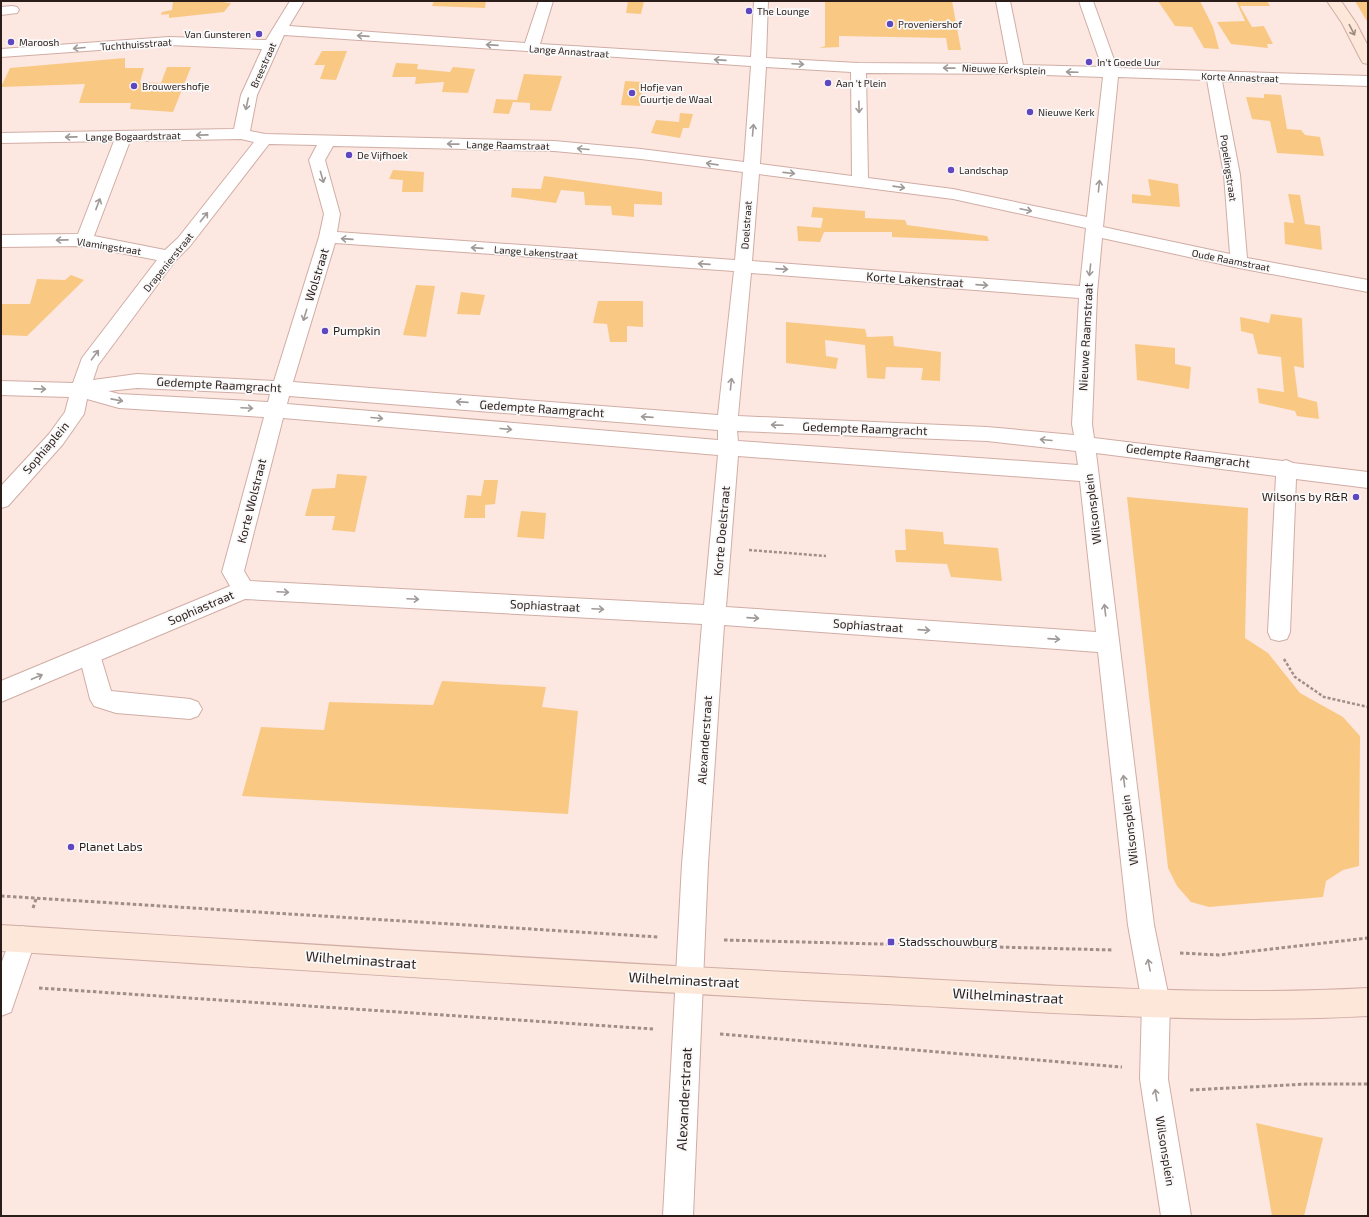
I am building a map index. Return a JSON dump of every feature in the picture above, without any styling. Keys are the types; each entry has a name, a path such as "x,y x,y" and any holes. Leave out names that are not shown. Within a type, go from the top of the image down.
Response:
{"main road":[{"path":"1334,1 1349,23 1368,60"},
{"name":"Wilhelminastraat","path":"12,938 690,981 1156,1003 1314,1005 1368,1002"}],"street":[{"name":"Breestraat","path":"241,134 249,95 271,45 297,1"},
{"path":"531,48 546,1"},
{"name":"Doelstraat","path":"729,448 727,423 743,266 759,62 761,1"},
{"path":"1003,1 1016,69"},
{"path":"750,169 860,181 953,194 1095,228 1111,73 1086,1"},
{"name":"Lange Annastraat","path":"279,30 531,48 858,68"},
{"name":"Tuchthuisstraat","path":"1,53 169,41 271,45"},
{"path":"858,68 860,181"},
{"name":"Nieuwe Kerksplein","path":"858,68 1016,69 1111,73"},
{"name":"Korte Annastraat","path":"1111,73 1368,81"},
{"name":"Popelingstraat","path":"1214,76 1232,175 1239,262"},
{"name":"Lange Bogaardstraat","path":"1,138 241,134 265,139"},
{"path":"84,240 124,136"},
{"name":"Lange Raamstraat","path":"265,139 554,146 641,154 750,169"},
{"name":"Drapenierstraat","path":"80,390 89,363 169,257 184,242 265,139"},
{"name":"Wolstraat","path":"275,410 328,237 332,214 317,160 327,141"},
{"name":"Oude Raamstraat","path":"1095,228 1239,262 1368,286"},
{"name":"Nieuwe Raamstraat","path":"1085,444 1082,424 1088,293 1095,228"},
{"name":"Lange Lakenstraat","path":"328,237 743,266"},
{"name":"Vlamingstraat","path":"1,241 84,240 169,257"},
{"name":"Korte Lakenstraat","path":"743,266 1088,293"},
{"name":"Gedempte Raamgracht","path":"80,390 108,384 137,382 282,388 727,423 987,434 1286,468 1368,480"},
{"path":"1,388 80,390"},
{"name":"Gedempte Raamgracht","path":"80,390 119,401 275,410 729,448 1089,474"},
{"name":"Sophiaplein","path":"1,500 56,439 74,414 80,390"},
{"name":"Korte Wolstraat","path":"244,590 233,572 275,410"},
{"name":"Wilsonsplein","path":"1085,444 1141,925 1156,1003 1154,1079 1176,1216"},
{"name":"Korte Doelstraat","path":"714,615 729,448"},
{"path":"1279,632 1286,468"},
{"name":"Sophiastraat","path":"1,692 244,590 714,615 1108,643"},
{"name":"Alexanderstraat","path":"692,939 695,864 714,615"},
{"path":"90,655 102,698 116,703 190,709"},
{"path":"1,1002 12,938"},
{"path":"690,981 692,939"},
{"name":"Alexanderstraat","path":"678,1216 690,981"}],"path":[{"path":"721,548 826,556"},
{"path":"1279,632 1281,655 1295,677 1324,697 1368,707"},
{"path":"1,896 692,939 1146,951 1219,955 1368,938"}],"shaded area":[{"path":"173,1 213,1 231,3 224,12 169,18 169,14 161,15 162,12 172,10"},
{"path":"434,1 486,1 485,8 432,6"},
{"path":"628,1 644,1 641,14 626,13"},
{"name":"Proveniershof","path":"825,1 952,1 961,50 948,50 946,38 839,36 839,47 819,48 825,46"},
{"path":"1158,1 1200,1 1213,27 1219,49 1204,48 1192,27 1175,26"},
{"path":"1236,1 1267,1 1270,6 1240,6 1252,27 1264,26 1273,44 1267,44 1268,48 1231,44 1217,22 1245,21"},
{"path":"1355,1 1368,1 1368,23"},
{"path":"322,51 347,51 336,80 320,79 325,65 314,65"},
{"name":"Brouwershofje","path":"125,58 125,68 144,68 140,82 161,83 167,67 191,67 173,112 130,109 131,103 79,103 85,84 1,87 10,68"},
{"path":"396,63 418,64 417,69 450,72 453,67 475,69 468,93 442,92 444,82 415,84 416,77 392,77"},
{"path":"524,74 562,76 551,111 530,110 530,103 513,102 509,114 493,113 496,99 517,100"},
{"name":"Hofje van Guurtje de Waal","path":"625,81 643,82 640,106 621,105"},
{"path":"1264,94 1281,95 1287,129 1301,130 1305,135 1320,137 1324,156 1277,153 1270,121 1252,119 1246,97 1264,98"},
{"path":"680,113 693,114 689,128 683,128 680,138 651,133 656,120 679,122"},
{"path":"393,170 424,172 423,192 402,192 403,180 389,179"},
{"path":"544,176 662,192 662,205 634,204 634,217 612,215 611,206 585,205 584,192 561,190 556,203 511,197 512,188 541,189"},
{"path":"1148,179 1178,184 1180,207 1132,203 1132,194 1151,196"},
{"path":"1288,194 1300,195 1305,224 1320,226 1322,250 1285,244 1284,222 1294,223"},
{"path":"813,207 865,211 865,218 905,220 907,225 987,236 989,241 892,237 892,232 824,232 820,242 798,241 797,226 821,228 823,218 811,217"},
{"path":"71,275 84,280 27,336 1,335 1,304 30,304 37,279 65,280"},
{"path":"416,285 435,286 426,337 403,335"},
{"path":"461,292 485,295 480,315 457,314"},
{"path":"598,301 643,301 643,327 627,326 627,342 610,342 607,324 593,323"},
{"path":"1271,314 1302,318 1304,368 1294,366 1298,397 1317,402 1319,419 1297,416 1295,411 1259,403 1257,388 1284,392 1281,357 1258,354 1253,334 1241,331 1240,317 1269,323"},
{"path":"786,322 865,329 867,337 893,336 894,346 941,352 940,381 921,380 923,368 886,367 885,379 867,378 865,345 825,340 826,356 838,358 836,369 786,363"},
{"path":"1135,344 1175,348 1175,364 1191,367 1189,389 1137,380"},
{"path":"337,474 367,476 355,532 332,530 335,516 305,516 312,489 335,488"},
{"path":"484,480 498,480 495,504 485,505 485,518 464,518 467,495 481,496"},
{"path":"1127,497 1248,508 1245,638 1268,653 1300,693 1343,717 1360,736 1359,866 1343,870 1326,881 1323,897 1209,907 1191,902 1177,886 1168,868"},
{"path":"521,511 546,513 544,539 517,537"},
{"path":"905,529 943,532 944,544 998,548 1002,581 951,577 947,564 896,562 895,550 906,550"},
{"path":"442,681 546,687 542,707 578,711 568,814 242,796 261,727 324,730 329,702 433,705"},
{"path":"1256,1123 1323,1138 1304,1216 1272,1216"}],"place":[{"name":"The Lounge","path":"749,11"},
{"name":"Proveniershof","path":"890,24"},
{"name":"Van Gunsteren","path":"259,34"},
{"name":"Maroosh","path":"11,42"},
{"name":"In't Goede Uur","path":"1089,62"},
{"name":"Aan 't Plein","path":"828,83"},
{"name":"Brouwershofje","path":"134,86"},
{"name":"Hofje van Guurtje de Waal","path":"632,93"},
{"name":"Nieuwe Kerk","path":"1030,112"},
{"name":"De Vijfhoek","path":"349,155"},
{"name":"Landschap","path":"951,170"},
{"name":"Pumpkin","path":"325,331"},
{"name":"Wilsons by R&R","path":"1356,497"},
{"name":"Planet Labs","path":"71,847"},
{"name":"Stadsschouwburg","path":"891,942"}]}
